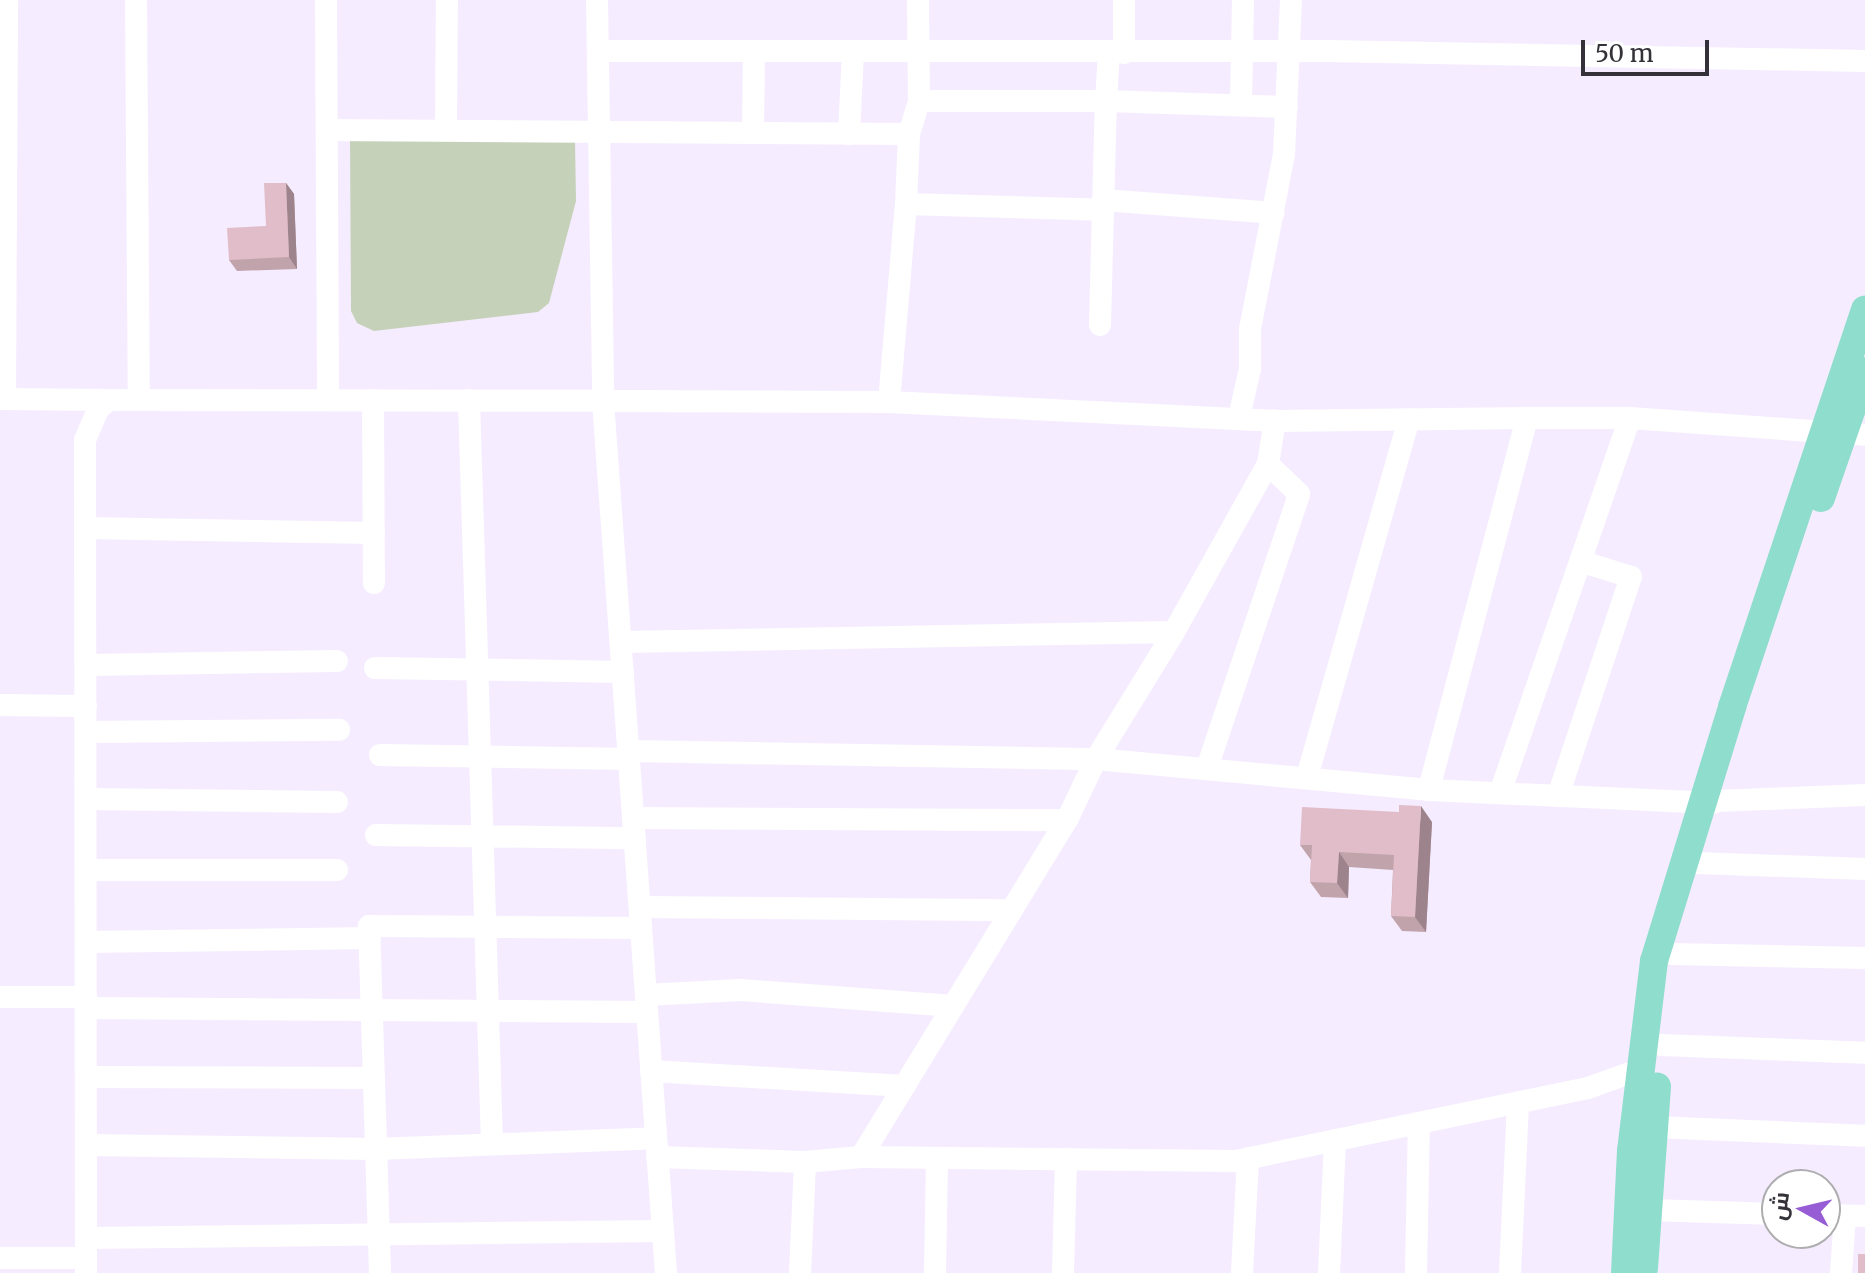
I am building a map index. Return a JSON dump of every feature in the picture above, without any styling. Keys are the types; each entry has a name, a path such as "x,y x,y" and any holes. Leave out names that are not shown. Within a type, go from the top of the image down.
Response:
{"main road":[{"path":"1844,433 1865,310"},
{"path":"1625,1273 1641,1069 1654,961 1865,371"},
{"path":"1643,1273 1661,1045 1672,954 1711,802"}],"street":[{"path":"7,0 2,399 889,402 1275,421 1630,418 1844,433"},
{"path":"136,0 139,400"},
{"path":"326,0 328,400"},
{"path":"446,130 447,0"},
{"path":"597,0 603,401 666,1273"},
{"path":"889,402 909,134 919,101 916,54 918,0"},
{"path":"1100,325 1106,101 1124,0"},
{"path":"1241,103 1245,52 1243,0"},
{"path":"1239,417 1274,213 1287,107 1291,0"},
{"path":"598,51 916,54 1245,52 1865,61"},
{"path":"753,131 754,53"},
{"path":"849,134 853,53"},
{"path":"919,101 1241,103 1287,107"},
{"path":"327,130 909,134"},
{"path":"906,204 1103,205 1274,213"},
{"path":"86,1256 85,440 98,409 109,400"},
{"path":"373,400 374,583"},
{"path":"469,400 492,1144"},
{"path":"1429,790 1527,418"},
{"path":"1500,793 1630,418"},
{"path":"1307,777 1409,419"},
{"path":"861,1157 1067,820 1096,759 1174,632 1268,464 1275,421"},
{"path":"1207,768 1299,494 1268,464"},
{"path":"85,528 374,533"},
{"path":"1558,796 1631,577 1580,561"},
{"path":"621,642 1174,632"},
{"path":"86,665 337,661"},
{"path":"375,668 623,672"},
{"path":"0,705 86,706"},
{"path":"86,732 339,730"},
{"path":"380,755 1096,759 1429,790 1711,802 1865,795"},
{"path":"86,799 337,802"},
{"path":"376,835 483,836 634,828 1067,820"},
{"path":"1696,863 1865,869"},
{"path":"86,870 337,870"},
{"path":"380,1273 369,926 485,927 640,918 1012,910"},
{"path":"86,942 370,938"},
{"path":"1672,954 1865,958"},
{"path":"0,997 86,1002 488,1011 646,1004 740,990 953,1006"},
{"path":"1661,1045 1865,1053"},
{"path":"86,1145 376,1149 492,1144 657,1148 805,1162 861,1157 1248,1158 1588,1088 1641,1069"},
{"path":"651,1071 905,1086"},
{"path":"86,1077 374,1078"},
{"path":"1510,1273 1518,1103"},
{"path":"1416,1273 1419,1123"},
{"path":"1654,1127 1865,1136"},
{"path":"1329,1273 1335,1140"},
{"path":"935,1273 937,1158"},
{"path":"1242,1273 1248,1158"},
{"path":"1063,1273 1066,1159"},
{"path":"800,1273 805,1162"},
{"path":"1648,1210 1761,1214"},
{"path":"1841,1273 1845,1216"},
{"path":"0,1258 86,1256 379,1235 663,1231"}],"green space":[{"path":"350,139 575,140 576,201 549,303 538,312 374,331 357,323 351,311"}],"building":[{"path":"264,183 286,183 289,257 229,260 227,228 266,226"},
{"path":"1399,805 1421,806 1415,917 1391,916 1394,855 1339,852 1337,883 1310,882 1312,845 1300,845 1302,807 1399,812"},
{"path":"1858,1254 1865,1254 1865,1273 1858,1273"}]}
